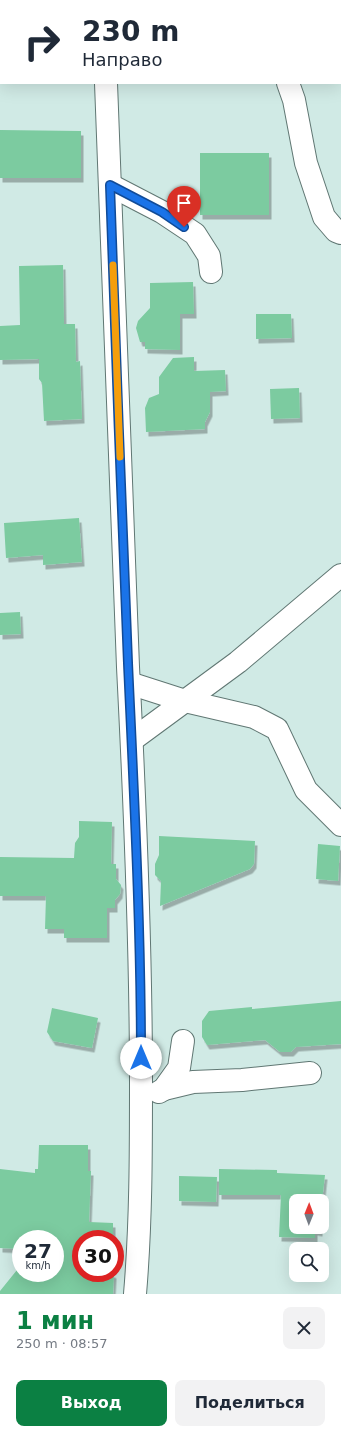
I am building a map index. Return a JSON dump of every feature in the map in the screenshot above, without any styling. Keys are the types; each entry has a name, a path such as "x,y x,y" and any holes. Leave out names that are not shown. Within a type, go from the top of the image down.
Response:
{"street":[{"path":"106,84 137,854 141,998 141,1127 135,1294"},
{"path":"288,84 294,100 306,162 324,217 336,231 341,233"},
{"path":"110,185 162,212 195,234 209,256 211,272"},
{"path":"132,740 238,662 341,575"},
{"path":"129,683 185,701 254,717 277,729 306,790 341,825"},
{"path":"164,1089 179,1068 183,1041"},
{"path":"141,1104 164,1089 193,1082 242,1080 310,1074"}],"building":[{"path":"0,130 81,131 81,178 0,178"},
{"path":"200,153 269,153 269,215 200,215"},
{"path":"63,265 64,324 75,324 76,362 80,361 82,419 44,421 42,383 39,379 39,359 0,360 0,326 20,325 19,266"},
{"path":"193,282 194,314 180,314 180,350 145,349 145,342 140,342 136,328 138,321 150,308 150,283"},
{"path":"256,314 291,314 292,338 256,339"},
{"path":"194,357 194,371 225,370 226,391 210,392 210,412 205,422 205,429 146,432 145,408 149,398 159,394 159,377 173,358"},
{"path":"299,388 300,418 271,419 270,389"},
{"path":"79,518 82,562 43,565 43,555 6,558 4,523"},
{"path":"20,612 21,634 0,635 0,613"},
{"path":"79,821 112,822 111,864 116,864 116,879 121,885 120,894 115,900 115,908 107,908 107,938 64,938 64,929 45,929 46,896 0,896 0,857 74,858 75,843 79,837"},
{"path":"159,836 255,841 254,864 250,869 160,906 161,881 155,875 155,864 159,855"},
{"path":"318,844 340,846 338,881 316,879"},
{"path":"341,1001 341,1044 296,1047 291,1052 280,1052 265,1040 207,1045 202,1037 202,1021 209,1011 252,1007 252,1009"},
{"path":"52,1008 98,1018 92,1048 53,1041 47,1032"},
{"path":"39,1145 88,1145 88,1171 91,1171 89,1222 113,1223 113,1230 72,1230 72,1282 114,1282 113,1294 0,1294 0,1291 12,1276 12,1282 64,1282 64,1230 12,1230 12,1249 0,1248 0,1169 35,1173 35,1169 38,1169"},
{"path":"219,1169 277,1170 277,1173 325,1175 323,1194 289,1194 289,1234 315,1234 315,1238 279,1237 281,1195 219,1195"},
{"path":"179,1176 217,1177 216,1202 179,1201"}],"slow traffic":[{"path":"113,265 120,457"}],"route":[{"path":"141,1058 137,854 128,666 110,185 162,212 184,227"}]}
